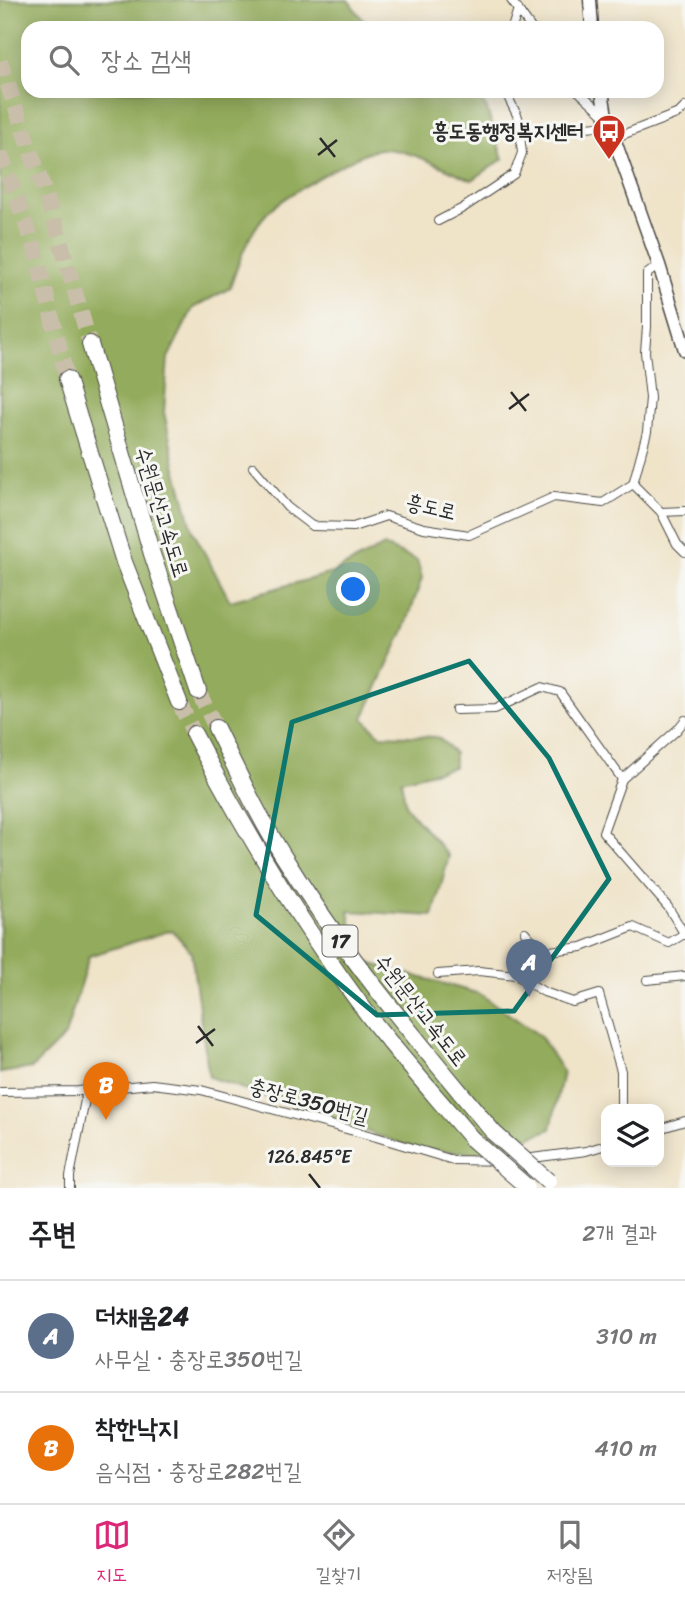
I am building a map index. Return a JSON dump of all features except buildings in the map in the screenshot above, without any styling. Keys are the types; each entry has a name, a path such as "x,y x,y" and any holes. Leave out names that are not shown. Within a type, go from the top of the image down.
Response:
{"highway":[{"name":"수원문산고속도로","path":"90,345 152,554 198,691"},
{"path":"67,379 124,562 179,702"},
{"name":"수원문산고속도로","path":"216,728 248,794 288,864 394,1014 494,1133 552,1184"},
{"name":"수원문산고속도로","path":"194,734 231,805 272,874 322,950 376,1024 471,1138 526,1187"}],"street":[{"path":"510,0 526,21"},
{"path":"590,0 592,21"},
{"path":"514,21 518,9"},
{"path":"438,221 514,174 522,153 518,117 508,98"},
{"path":"585,98 608,120"},
{"path":"603,98 608,120 659,265 685,350"},
{"path":"614,138 683,114"},
{"path":"554,125 573,128 608,120"},
{"path":"659,265 646,274 645,352 650,398 647,432 633,484 661,512 677,544 685,552"},
{"name":"흥도로","path":"253,467 287,507 312,526 353,527 386,516 424,528 469,535 554,497 603,503 633,484"},
{"path":"661,512 685,511"},
{"path":"456,710 495,709 542,687 559,692 621,779"},
{"path":"525,932 542,952 582,947 632,927 669,943 684,935 668,907 603,832 621,779 685,720"},
{"path":"438,974 479,971 516,975 544,992 573,1002 599,994 621,1071 621,1104"},
{"path":"647,980 685,976"},
{"name":"충장로350번길","path":"0,1092 87,1090 152,1084 201,1090 453,1160 509,1161 586,1151 601,1146"},
{"path":"70,1188 87,1090"},
{"path":"664,1127 685,1121"}],"highlighted area":[{"path":"469,661 549,758 609,879 514,1011 377,1015 256,915 292,722"}],"green space":[{"path":"0,0 348,0 364,21 21,21 21,98 479,98 486,107 503,159 472,180 415,155 380,149 323,175 268,212 250,238 230,288 193,308 168,358 164,412 193,531 230,601 332,573 384,546 417,560 422,578 405,628 363,718 380,735 437,737 454,753 454,767 401,780 406,807 449,856 433,916 349,911 358,960 480,994 540,1036 563,1072 551,1129 486,1154 417,1149 209,1077 191,952 172,930 89,956 65,1036 32,1068 0,1073"}],"tunnel":[{"path":"0,61 56,226 90,344"},
{"path":"0,153 35,249 67,379"},
{"path":"198,691 216,728"},
{"path":"179,702 194,734"}],"place":[{"name":"흥도동행정복지센터","path":"609,161"},
{"name":"더채움24","path":"529,997"},
{"name":"착한낙지","path":"106,1120"}]}
